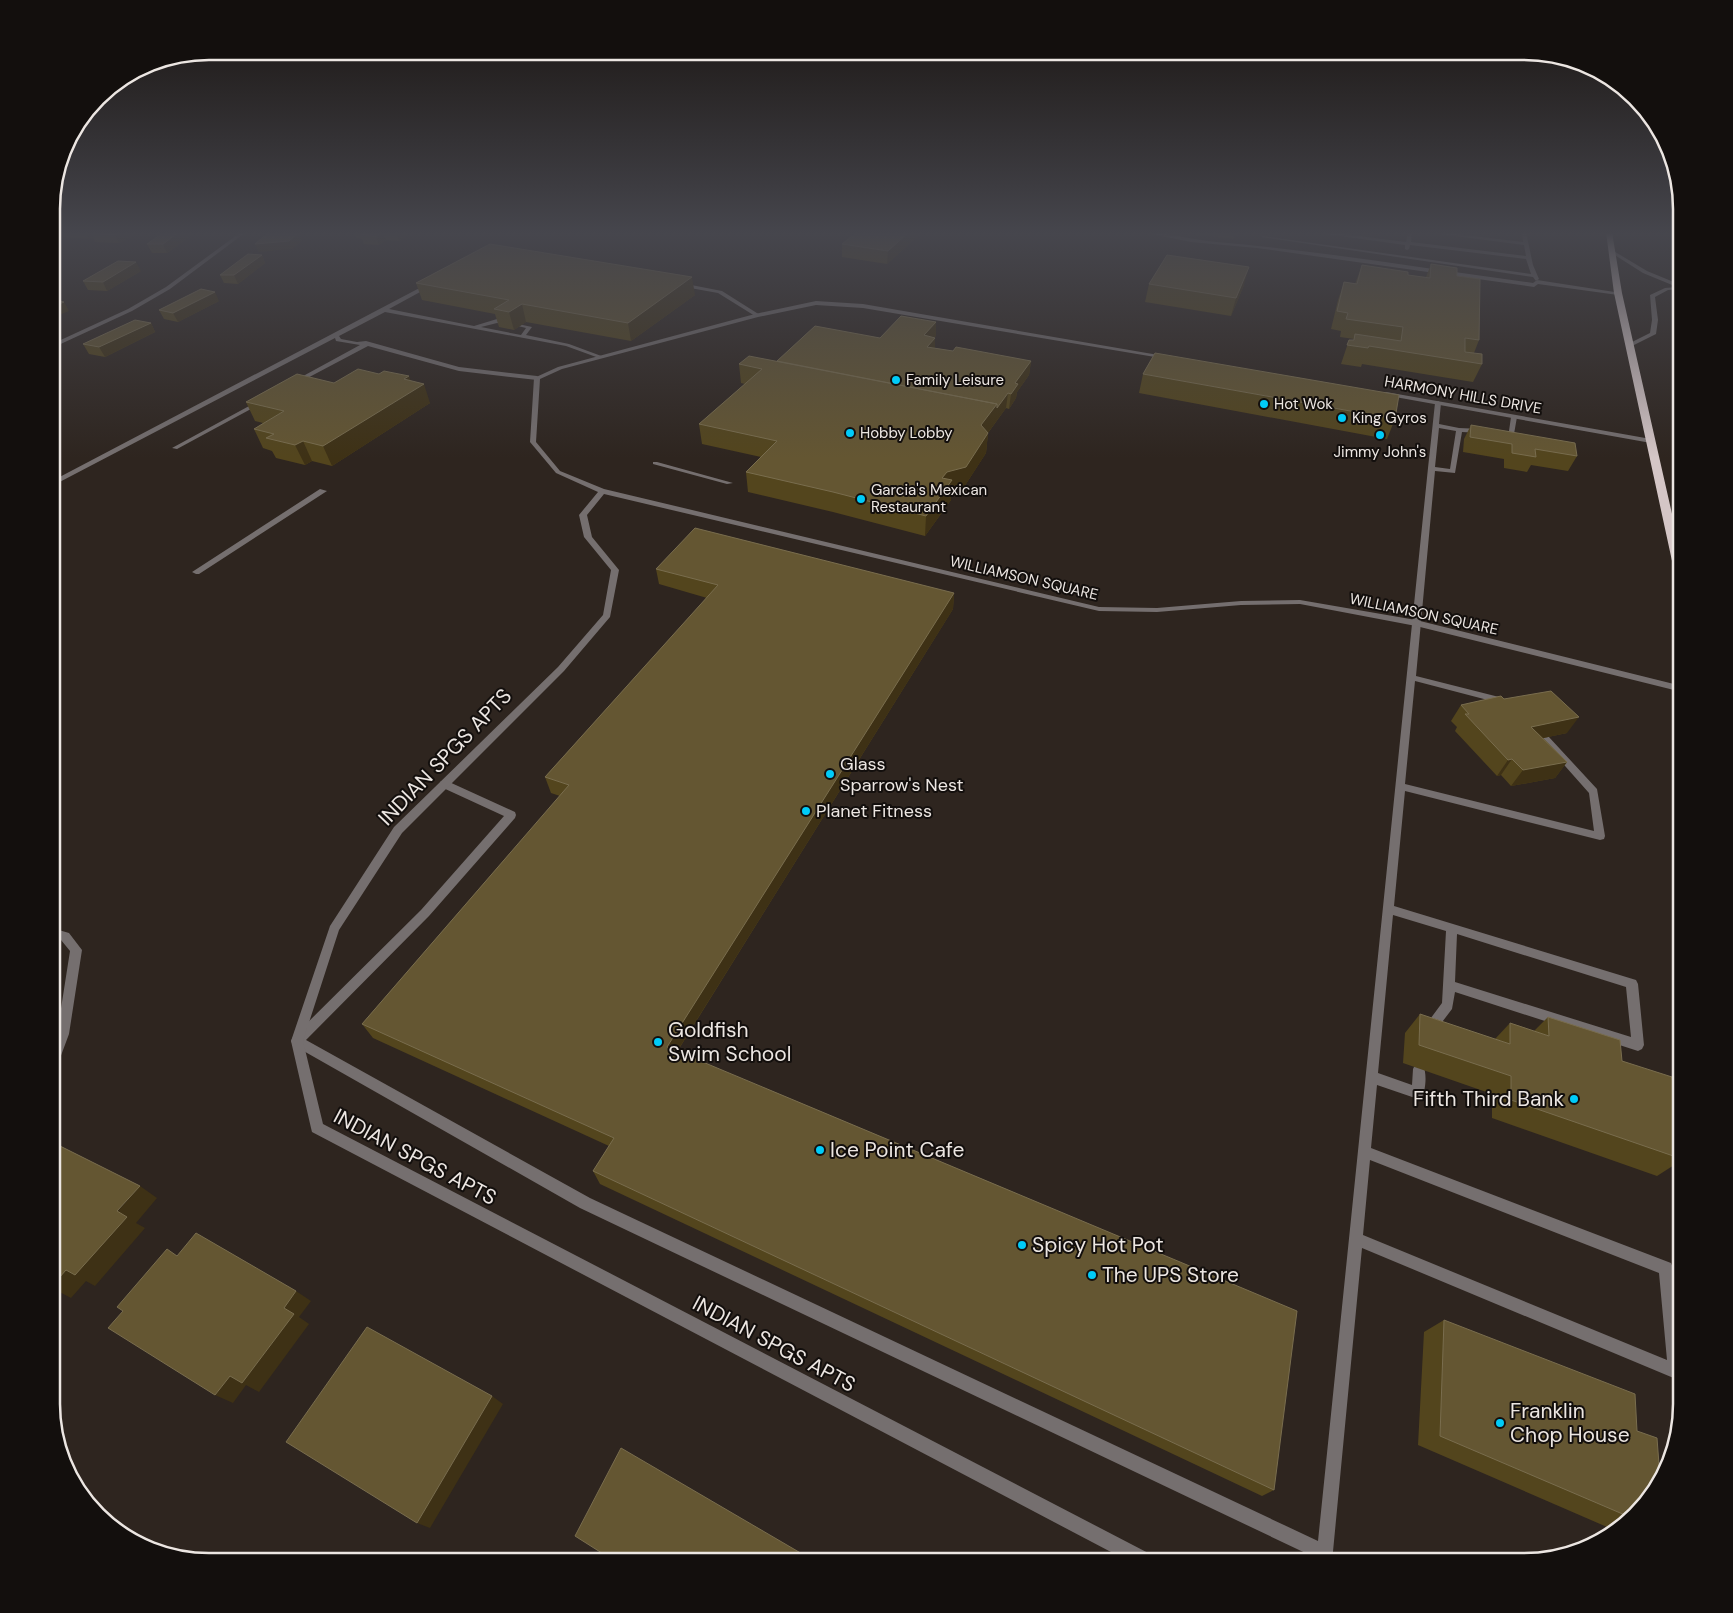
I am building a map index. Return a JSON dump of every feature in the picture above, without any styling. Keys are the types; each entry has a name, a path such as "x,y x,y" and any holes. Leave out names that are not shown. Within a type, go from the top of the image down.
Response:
{"highway":[{"path":"1621,307 1673,542"}],"street":[{"path":"60,342 135,307"},
{"path":"60,480 336,337 389,307"},
{"path":"745,307 757,315"},
{"path":"336,337 338,340 357,344 365,343 459,369 537,378 560,368 792,307"},
{"path":"871,307 1173,358"},
{"path":"1630,345 1653,334 1653,307"},
{"path":"384,310 567,345 601,357"},
{"path":"472,327 497,321 506,323"},
{"path":"520,325 529,327 523,336"},
{"path":"289,386 365,343"},
{"name":"WILLIAMSON SQUARE","path":"537,378 533,442 558,472 602,491 1099,609 1157,610 1241,603 1300,602 1416,623 1673,686"},
{"name":"HARMONY HILLS DRIVE","path":"1379,393 1651,441"},
{"path":"175,448 271,396"},
{"path":"1325,1553 1438,403"},
{"path":"1494,432 1512,434 1514,417"},
{"path":"1436,425 1460,430 1486,432"},
{"path":"1432,468 1453,472 1460,430"},
{"path":"655,463 730,482"},
{"path":"196,572 323,491"},
{"name":"INDIAN SPGS APTS","path":"602,491 583,515 588,537 615,570 607,615 561,669 398,830 334,929 298,1042 317,1128 1131,1553"},
{"path":"1410,677 1510,703 1514,707"},
{"path":"1400,786 1600,836 1594,792 1546,738"},
{"path":"444,784 511,815 426,913 298,1042 585,1203 1314,1553"},
{"path":"1388,909 1632,984 1638,1045 1449,985"},
{"path":"1422,1039 1448,1005 1452,928"},
{"path":"60,935 65,936 76,950 63,1034 60,1042"},
{"path":"1372,1077 1418,1092 1419,1069"},
{"path":"1365,1152 1666,1268 1673,1340"},
{"path":"1356,1239 1673,1370"}],"path":[{"path":"955,490 985,496"}],"building":[{"path":"164,307 184,307 173,313 159,310"},
{"path":"497,307 517,307 509,312 494,309"},
{"path":"540,307 650,307 628,323"},
{"path":"1338,307 1480,307 1479,340 1465,338 1465,352 1482,354 1482,364 1369,346 1368,348 1347,345 1349,340 1354,340 1355,334 1401,341 1403,327 1346,319 1348,313 1337,311"},
{"path":"901,316 936,322 924,335 935,338 927,347 953,351 956,347 1031,361 1015,383 1018,384 1011,394 1008,393 997,408 997,404 777,361 815,326 880,338"},
{"path":"135,320 151,323 99,347 83,344"},
{"path":"1155,353 1399,395 1395,419 1143,374"},
{"name":"Hobby Lobby","path":"749,356 997,404 981,425 988,433 966,467 947,472 942,478 952,480 926,516 746,472 777,441 699,424 762,369 739,364"},
{"path":"358,369 379,374 384,371 409,376 404,379 424,384 323,446 303,441 295,445 266,438 274,434 254,429 284,411 246,402 297,374 334,383"},
{"path":"1471,425 1575,443 1577,456 1535,449 1536,457 1512,453 1512,444 1470,437"},
{"path":"695,528 954,593 667,1047 1297,1311 1274,1490 593,1171 614,1138 362,1024 569,785 545,777 718,585 656,569"},
{"path":"1551,691 1579,717 1531,727 1567,762 1523,770 1512,759 1508,760 1465,714 1469,714 1461,705 1501,696 1504,699"},
{"path":"1420,1014 1510,1044 1510,1023 1549,1036 1548,1017 1620,1040 1622,1061 1672,1077 1673,1156 1511,1100 1511,1076 1419,1045"},
{"path":"60,1146 140,1186 117,1211 127,1217 75,1275 66,1270 60,1277"},
{"path":"196,1233 296,1291 284,1308 294,1314 242,1383 230,1376 215,1395 108,1328 123,1311 117,1307 167,1249 177,1256"},
{"path":"1444,1320 1635,1394 1637,1431 1657,1438 1659,1466 1648,1487 1623,1514 1440,1436"},
{"path":"367,1327 492,1396 417,1523 286,1442"},
{"path":"621,1448 801,1553 602,1553 575,1536"}],"place":[{"name":"Family Leisure","path":"896,380"},
{"name":"Hot Wok","path":"1264,404"},
{"name":"King Gyros","path":"1342,418"},
{"name":"Hobby Lobby","path":"850,433"},
{"name":"Jimmy John's","path":"1380,435"},
{"name":"Garcia's Mexican Restaurant","path":"861,499"},
{"name":"Glass Sparrow's Nest","path":"830,774"},
{"name":"Planet Fitness","path":"806,811"},
{"name":"Goldfish Swim School","path":"658,1042"},
{"name":"Fifth Third Bank","path":"1574,1099"},
{"name":"Ice Point Cafe","path":"820,1150"},
{"name":"Spicy Hot Pot","path":"1022,1245"},
{"name":"The UPS Store","path":"1092,1275"},
{"name":"Franklin Chop House","path":"1500,1423"}]}
